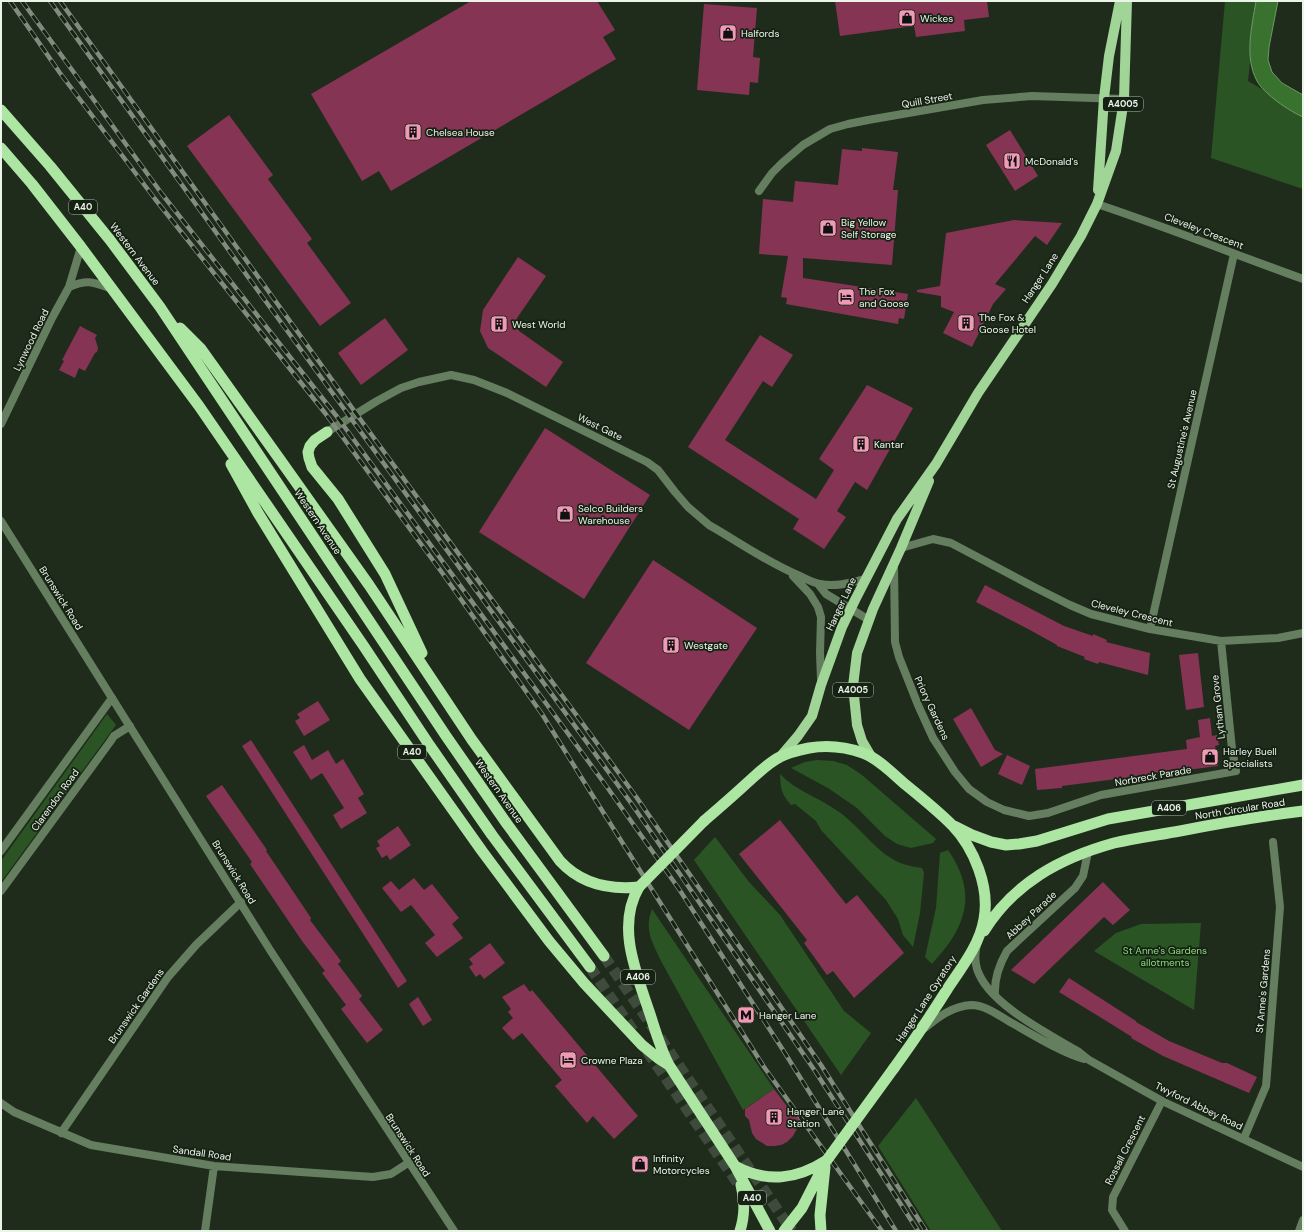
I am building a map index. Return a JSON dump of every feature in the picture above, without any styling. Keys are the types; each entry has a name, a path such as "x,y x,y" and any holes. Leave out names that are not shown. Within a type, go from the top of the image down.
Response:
{"highway":[{"name":"Western Avenue","path":"1,110 55,172 110,240 160,307 446,736 507,824 604,956"},
{"name":"A40","path":"1,148 32,184 81,248 198,406 461,790 536,895 590,967"},
{"name":"A40","path":"160,307 201,349 369,585 501,781 564,865 578,876 598,885 620,888 639,886"},
{"name":"A40","path":"198,406 258,513 360,679 482,851 549,941 584,983 642,1045 669,1065"},
{"path":"327,432 315,440 310,446 308,452 312,467 338,499 385,574 438,687"},
{"name":"Hanger Lane Gyratory","path":"832,747 858,751 872,758 907,785 952,825 969,849 983,882 985,915 978,940 960,971 919,1033 827,1160 807,1170 776,1178 756,1176 735,1166 669,1065 646,1003 629,945 629,915 633,899 639,886 704,821 761,770 779,757 788,753 811,748 832,747"},
{"name":"North Circular Road","path":"952,825 991,842 1006,845 1019,844 1037,841 1108,819 1303,785"},
{"name":"North Circular Road","path":"978,940 994,915 1015,893 1054,866 1088,852 1127,841 1247,818 1303,811"},
{"path":"821,1231 820,1215 827,1160"},
{"name":"A406","path":"784,1231 802,1208 827,1160"},
{"name":"A40","path":"735,1166 770,1231"},
{"name":"A406","path":"735,1166 744,1198 744,1216 740,1231"}],"main road":[{"name":"Hanger Lane","path":"1097,204 1104,98 1109,56 1120,1"},
{"name":"Hanger Lane","path":"779,757 798,736 812,716 821,685 850,609 897,519 936,464 978,393 1052,284 1081,236 1097,204 1116,151 1124,99 1127,1"},
{"name":"Hanger Lane","path":"872,758 862,741 857,725 853,686 857,653 869,620 936,464"}],"street":[{"name":"Quill Street","path":"759,191 777,168 793,152 830,129 848,124 983,100 1032,96 1124,99"},
{"name":"Cleveley Crescent","path":"1097,204 1174,230 1303,279"},
{"name":"Lynwood Road","path":"1,424 52,318 69,287 81,248"},
{"name":"St Augustine's Avenue","path":"1150,630 1234,254"},
{"path":"69,287 81,282 92,282 112,289"},
{"name":"West Gate","path":"327,432 401,388 419,382 451,375 474,380 507,393 646,462 658,470 675,492 700,518 787,571 818,584 834,585 865,579"},
{"name":"Brunswick Road","path":"1,521 281,967 408,1163 454,1231"},
{"name":"Cleveley Crescent","path":"901,548 933,539 951,543 1070,605 1091,614 1150,630 1221,641 1278,638 1303,633"},
{"name":"Priory Gardens","path":"894,561 895,642 899,657 930,731 955,772 969,789 987,802 1004,810 1029,816 1048,813 1074,804"},
{"name":"West Gate","path":"787,571 804,587 818,607 822,622 820,653 821,685"},
{"name":"West Gate","path":"818,584 826,594 869,620"},
{"name":"Lytham Grove","path":"1221,641 1232,749 1236,771"},
{"name":"Clarendon Road","path":"1,851 112,698"},
{"name":"Clarendon Road","path":"1,891 114,736 130,726"},
{"name":"Norbreck Parade","path":"1074,804 1101,795 1236,771"},
{"name":"St Anne's Gardens","path":"1244,1138 1266,1086 1280,907 1273,842"},
{"name":"Abbey Parade","path":"995,995 996,980 1001,960 1007,951 1080,882 1085,871 1088,852"},
{"name":"Brunswick Gardens","path":"61,1133 168,977 196,945 240,902"},
{"name":"Twyford Abbey Road","path":"978,940 976,952 977,968 984,981 995,995 1015,1013 1079,1052 1089,1060"},
{"name":"Twyford Abbey Road","path":"919,1033 945,1013 961,1007 976,1006 996,1013 1067,1052 1089,1060 1162,1100 1303,1167"},
{"name":"Rossall Crescent","path":"1125,1231 1112,1210 1113,1197 1162,1100"},
{"name":"Sandall Road","path":"1,1103 14,1112 91,1145 214,1166 373,1177 391,1174 408,1163"},
{"path":"205,1231 214,1166"},
{"path":"1299,1231 1303,1220"}],"green space":[{"path":"1225,1 1257,1 1248,81 1303,113 1303,189 1211,158"},
{"path":"107,714 116,725 1,882 1,861"},
{"path":"817,760 833,761 847,765 862,775 936,839 933,843 911,848 897,844 885,836 857,808 828,788 791,768 805,762"},
{"path":"780,774 793,785 847,818 893,860 910,866 922,868 924,873 920,913 913,947 903,935 898,919 886,900 821,830 816,821 795,804 791,805 783,794"},
{"path":"715,837 749,882 780,915 844,1011 871,1033 841,1075 694,860"},
{"path":"948,850 960,871 965,893 965,903 959,926 946,948 932,964 925,957 936,908 940,853"},
{"path":"652,909 774,1089 743,1110 661,961 650,935 649,923"},
{"name":"St Anne's Gardens allotments","path":"1201,923 1194,1010 1094,951 1116,933 1141,924"},
{"path":"916,1098 1002,1231 931,1231 878,1146"}],"shaded area":[{"path":"1256,1 1278,1 1268,60 1272,72 1282,83 1303,95 1303,117 1269,95 1258,83 1253,72 1250,41"}],"building":[{"name":"Chelsea House","path":"471,1 597,1 615,30 603,37 616,59 391,191 379,171 362,181 311,94"},
{"name":"Wickes","path":"835,1 987,1 989,17 964,20 965,31 916,37 914,26 840,36"},
{"name":"Halfords","path":"704,4 757,8 753,57 760,58 758,83 750,82 749,95 697,90"},
{"path":"229,115 273,175 268,179 312,239 307,243 351,303 320,326 187,146"},
{"name":"McDonald's","path":"1010,130 1038,176 1015,191 986,145"},
{"name":"Big Yellow Self Storage","path":"862,148 898,152 893,190 898,190 892,265 803,258 803,278 908,294 904,319 899,318 898,324 786,304 787,298 781,297 788,256 759,254 763,199 793,202 795,181 838,185 842,149 862,151"},
{"path":"1014,220 1062,223 1047,245 1035,236 995,284 1006,289 993,304 972,347 943,333 954,312 941,307 941,296 917,292 917,290 940,286 946,233"},
{"name":"West World","path":"518,257 546,276 517,318 519,331 563,362 546,387 488,348 480,331 483,310"},
{"path":"385,318 408,350 361,385 338,353"},
{"path":"80,326 97,335 95,338 98,348 85,371 79,368 75,378 59,370 64,361 62,360"},
{"name":"Kantar","path":"760,335 793,355 772,387 763,381 725,440 816,499 834,470 819,459 867,385 913,408 867,490 855,482 837,511 846,517 824,549 793,529 799,519 688,447"},
{"name":"Selco Builders Warehouse","path":"545,428 650,495 584,599 479,532"},
{"name":"Westgate","path":"653,560 757,628 689,730 586,663"},
{"path":"985,585 1064,626 1093,636 1093,634 1107,640 1106,642 1150,653 1148,675 1099,662 1098,664 1084,659 1085,657 1057,646 976,602"},
{"path":"1198,653 1204,707 1186,710 1179,655"},
{"path":"318,701 330,720 304,736 295,721 300,718 297,714"},
{"path":"971,708 995,750 1003,754 981,767 953,719"},
{"path":"1210,718 1212,736 1217,735 1219,745 1215,746 1218,766 1062,786 1062,788 1037,790 1035,769 1187,749 1186,740 1200,737 1198,720"},
{"path":"251,740 407,981 398,988 242,746"},
{"path":"304,745 312,760 328,750 336,764 343,759 364,794 358,798 367,813 341,829 333,815 344,808 322,773 311,780 293,752"},
{"path":"1007,755 1030,766 1022,785 998,774"},
{"path":"222,785 267,850 266,851 311,918 310,920 341,961 338,964 362,996 359,999 383,1030 367,1043 341,1009 346,1005 322,973 325,971 302,941 250,864 252,862 206,796"},
{"path":"780,820 846,904 857,895 904,953 854,998 833,971 827,975 804,943 807,940 739,854"},
{"path":"398,826 411,845 390,860 387,855 382,858 376,848 380,846 377,841"},
{"path":"414,878 424,890 432,884 459,918 452,924 463,938 437,957 425,943 435,935 411,905 401,912 382,888 391,881 399,890"},
{"path":"1103,882 1130,910 1113,925 1104,917 1034,984 1011,970"},
{"path":"490,943 505,963 484,979 480,974 476,977 469,967 473,964 469,959"},
{"path":"1069,978 1136,1022 1169,1041 1222,1063 1227,1063 1257,1077 1249,1093 1163,1056 1131,1038 1132,1037 1059,992"},
{"name":"Crowne Plaza","path":"524,984 530,992 532,990 638,1116 614,1139 593,1116 587,1123 555,1086 562,1080 522,1033 513,1040 502,1028 513,1018 508,1012 511,1009 502,997"},
{"path":"418,997 432,1020 423,1026 409,1004"},
{"name":"Hanger Lane Station","path":"774,1089 789,1109 811,1123 798,1127 793,1136 787,1142 781,1145 767,1146 756,1139 752,1133 749,1120 745,1116 745,1109"}],"tunnel":[{"path":"604,956 792,1231"},
{"path":"590,967 634,1032"},
{"path":"647,1051 745,1194"}],"railway":[{"path":"10,1 60,73 155,199 325,413 443,574 542,714 764,1067 882,1231"},
{"path":"22,1 162,194 338,418 607,787 679,889 783,1050 896,1231"},
{"path":"50,1 248,277 631,803 815,1071 918,1231"},
{"path":"60,1 363,423 637,798 821,1065 926,1231"}],"place":[{"name":"Wickes","path":"907,18"},
{"name":"Halfords","path":"728,33"},
{"name":"Chelsea House","path":"413,132"},
{"name":"McDonald's","path":"1012,161"},
{"name":"Big Yellow Self Storage","path":"828,228"},
{"name":"The Fox and Goose","path":"846,297"},
{"name":"The Fox & Goose Hotel","path":"966,323"},
{"name":"West World","path":"499,324"},
{"name":"Kantar","path":"861,444"},
{"name":"Selco Builders Warehouse","path":"565,514"},
{"name":"Westgate","path":"671,645"},
{"name":"Harley Buell Specialists","path":"1210,757"},
{"name":"Hanger Lane","path":"746,1015"},
{"name":"Crowne Plaza","path":"568,1060"},
{"name":"Hanger Lane Station","path":"774,1117"},
{"name":"Infinity Motorcycles","path":"640,1164"}]}
